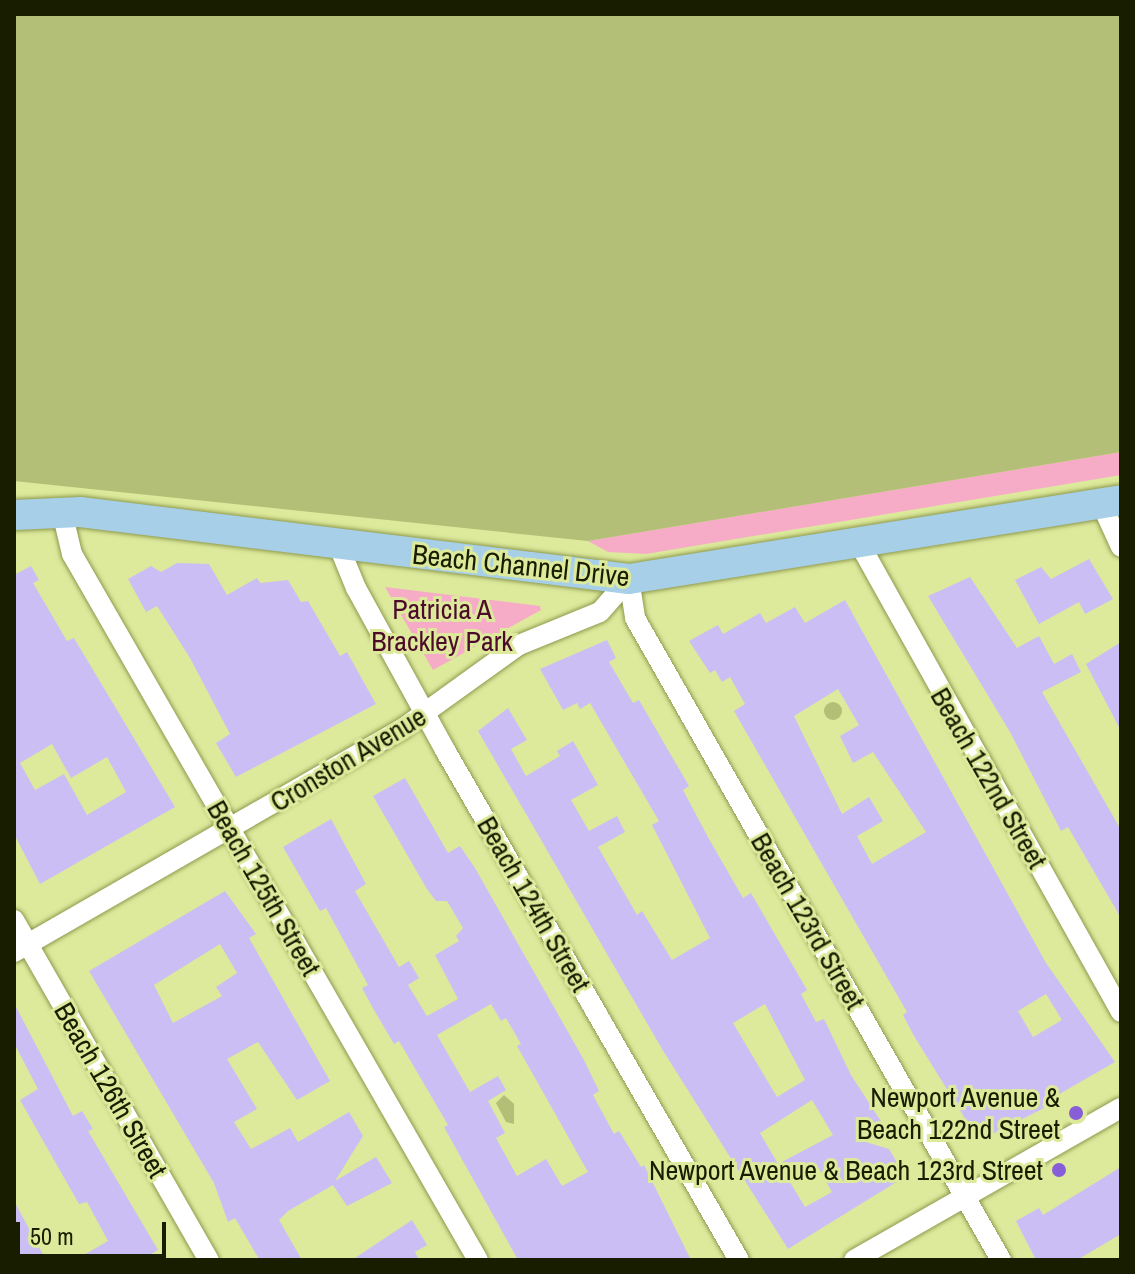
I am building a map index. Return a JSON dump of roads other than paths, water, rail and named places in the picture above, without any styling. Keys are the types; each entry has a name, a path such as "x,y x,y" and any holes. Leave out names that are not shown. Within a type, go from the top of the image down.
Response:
{"main road":[{"name":"Beach Channel Drive","path":"14,515 62,512 629,579 1111,501"}],"street":[{"path":"1111,501 1121,547"},
{"name":"Beach 125th Street","path":"62,512 72,554 478,1260"},
{"name":"Beach 122nd Street","path":"859,543 1121,1012"},
{"name":"Beach 124th Street","path":"338,544 356,588 425,714 739,1260"},
{"name":"Cronston Avenue","path":"21,948 425,714 519,645 608,607 629,579"},
{"name":"Beach 123rd Street","path":"629,579 635,618 1001,1260"},
{"name":"Beach 126th Street","path":"14,920 21,948 209,1260"},
{"path":"854,1260 1121,1108"}],"place":[{"name":"Newport Avenue & Beach 122nd Street","path":"1076,1113"},
{"name":"Newport Avenue & Beach 123rd Street","path":"1059,1170"}],"park label":[{"name":"Patricia A Brackley Park","path":"442,625"}]}
